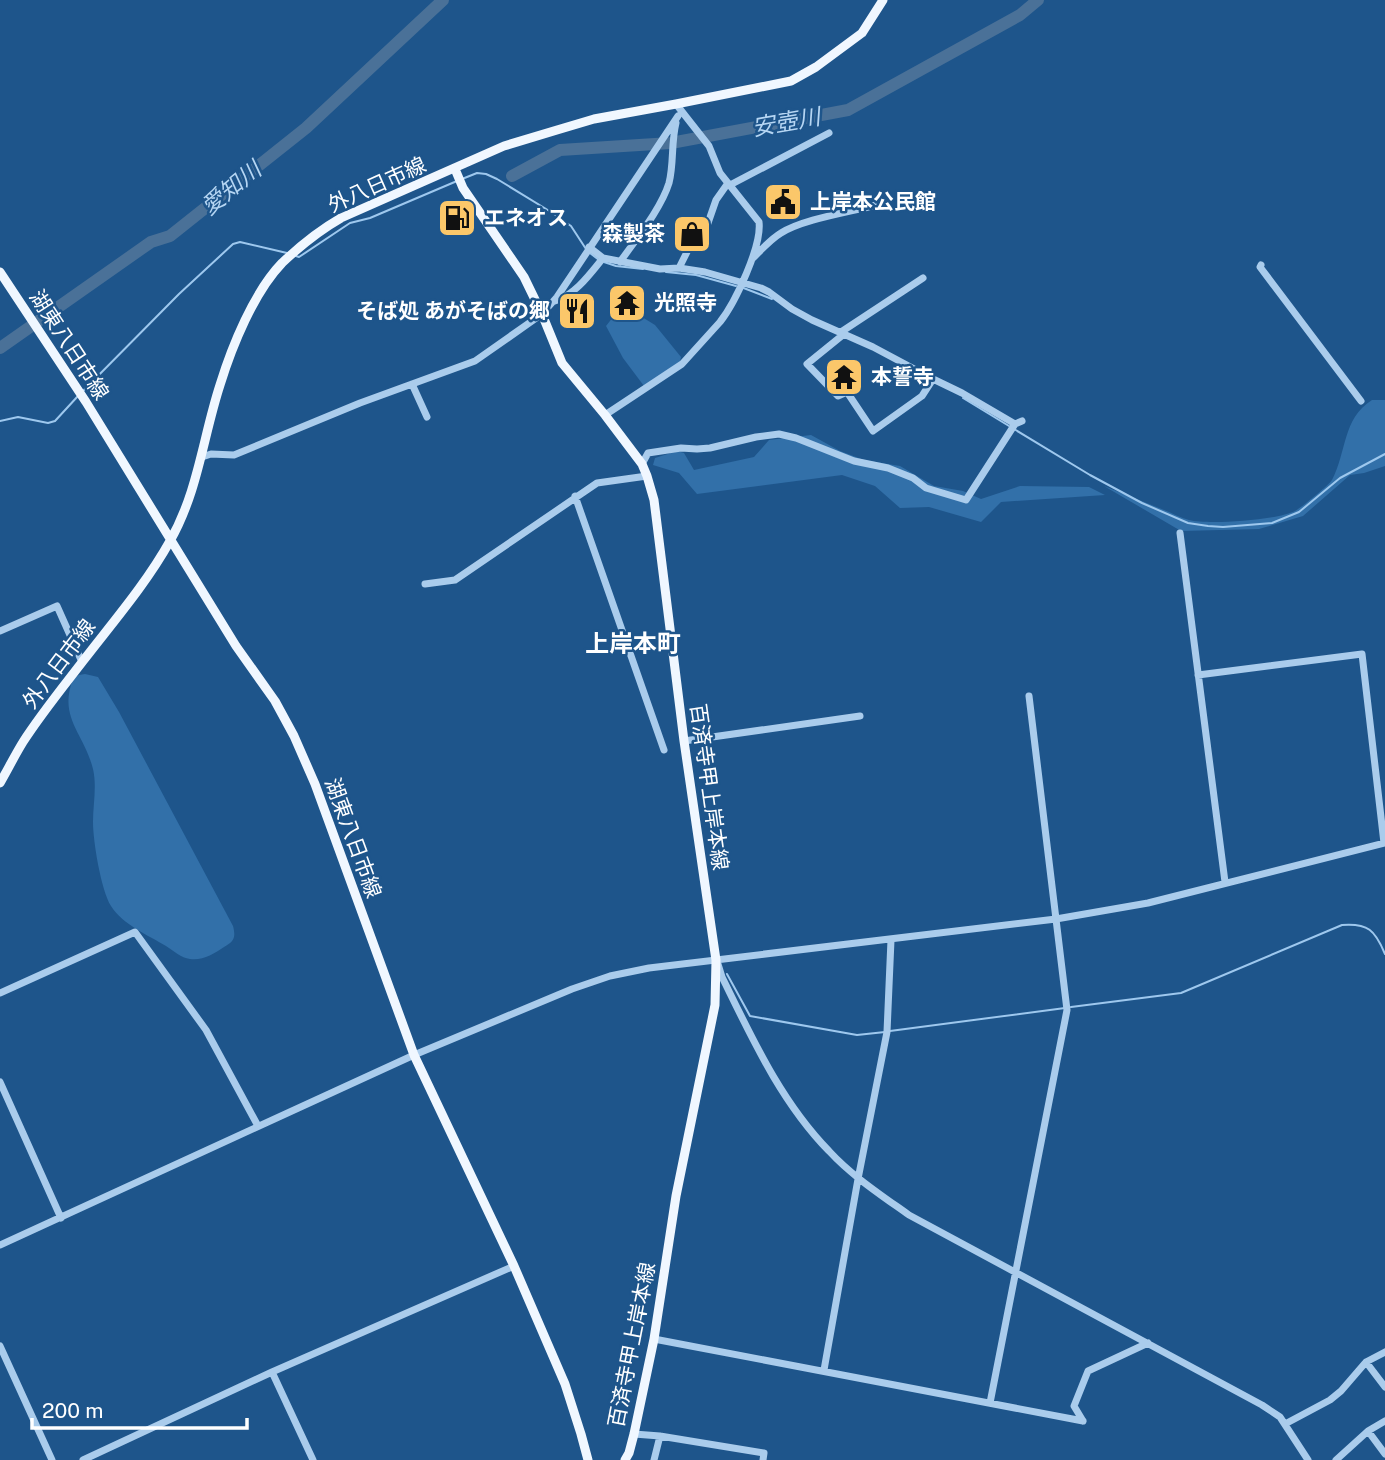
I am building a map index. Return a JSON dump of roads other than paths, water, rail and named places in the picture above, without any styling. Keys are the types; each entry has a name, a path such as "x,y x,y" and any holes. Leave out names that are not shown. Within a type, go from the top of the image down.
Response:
{"main road":[{"name":"外八日市線","path":"0,783 23,742 142,584 170,541 185,512 202,457 219,385 243,325 258,295 281,264 322,229 341,218 456,173 504,146 594,119 791,80 816,67 862,33 883,0"},
{"name":"百済寺甲上岸本線","path":"456,173 463,188 524,277 562,363 642,464 647,476 654,500 684,741 716,960 715,1005 676,1196 654,1339 634,1434 625,1460"},
{"name":"湖東八日市線","path":"0,272 86,402 236,646 275,701 294,736 315,784 414,1055 514,1266 565,1384 588,1460"}],"street":[{"path":"620,262 664,197 670,179 673,135 678,116 676,104"},
{"path":"605,415 682,365 726,315 742,283 760,230 759,222 720,173 709,146 676,104"},
{"path":"202,457 211,454 234,455 360,403 475,361 542,314 573,274 678,116"},
{"path":"678,268 708,223 716,200 729,184 829,133"},
{"path":"750,261 784,230 876,205"},
{"path":"589,247 603,258 660,269 678,268 705,272 769,292 812,320 873,347 1018,423 966,500 926,488 913,478 888,468 854,461 779,434 710,448 681,448 648,453 642,464"},
{"path":"553,302 564,298 603,258"},
{"path":"1261,265 1361,401"},
{"path":"923,278 842,333 807,364 838,396 847,392 873,431 922,396 933,379"},
{"path":"412,384 427,417"},
{"path":"425,584 455,580 597,483 647,476"},
{"path":"575,496 664,750"},
{"path":"1180,533 1225,882"},
{"path":"0,631 58,606 82,662"},
{"path":"0,1245 414,1055 572,989 610,976 649,968 1056,919 1149,903 1384,843 1362,654 1198,675"},
{"path":"990,1403 1067,1010 1029,696"},
{"path":"684,741 860,716"},
{"path":"0,993 135,932 205,1030 258,1126"},
{"path":"824,1370 887,1032 891,940"},
{"path":"716,960 773,1077 828,1151 858,1179 909,1215 1262,1405 1280,1417 1308,1460"},
{"path":"0,1082 61,1218"},
{"path":"83,1460 272,1371 514,1266"},
{"path":"654,1339 1083,1421 1074,1406 1088,1371 1148,1343"},
{"path":"0,1346 52,1460"},
{"path":"1285,1424 1330,1400 1366,1362 1385,1352"},
{"path":"1366,1362 1385,1387"},
{"path":"272,1371 313,1460"},
{"path":"1336,1460 1368,1431 1385,1421"},
{"path":"1368,1431 1384,1457"},
{"path":"634,1434 764,1453 763,1460"},
{"path":"654,1460 660,1436"}],"waterway":[{"name":"愛知川","path":"0,348 151,242 170,236 306,128 443,0"},
{"name":"安壺川","path":"512,176 560,150 671,143 848,110 1020,15 1038,0"},
{"path":"462,179 477,173 497,179 571,226 586,249"},
{"path":"296,256 299,257 350,223 370,218 457,181"},
{"path":"82,392 233,244 240,242 287,253"},
{"path":"590,253 599,260"},
{"path":"604,262 643,269"},
{"path":"666,272 696,275 736,286"},
{"path":"741,287 772,299"},
{"path":"0,421 18,417 48,423 55,421 78,396"},
{"path":"963,398 1009,426"},
{"path":"1014,429 1142,503 1188,523 1208,526 1272,523 1299,512 1340,478 1385,454"},
{"path":"1071,1007 1181,993 1342,925 1358,925 1370,930 1385,954"},
{"path":"727,974 750,1016 857,1035 885,1032"},
{"path":"890,1031 1065,1008"}],"place":[{"name":"上岸本公民館","path":"783,202"},
{"name":"エネオス","path":"457,218"},
{"name":"森製茶","path":"692,234"},
{"name":"光照寺","path":"627,303"},
{"name":"そば処 あがそばの郷","path":"577,311"},
{"name":"本誓寺","path":"844,377"}],"district":[{"name":"上岸本町","path":"633,644"}]}
